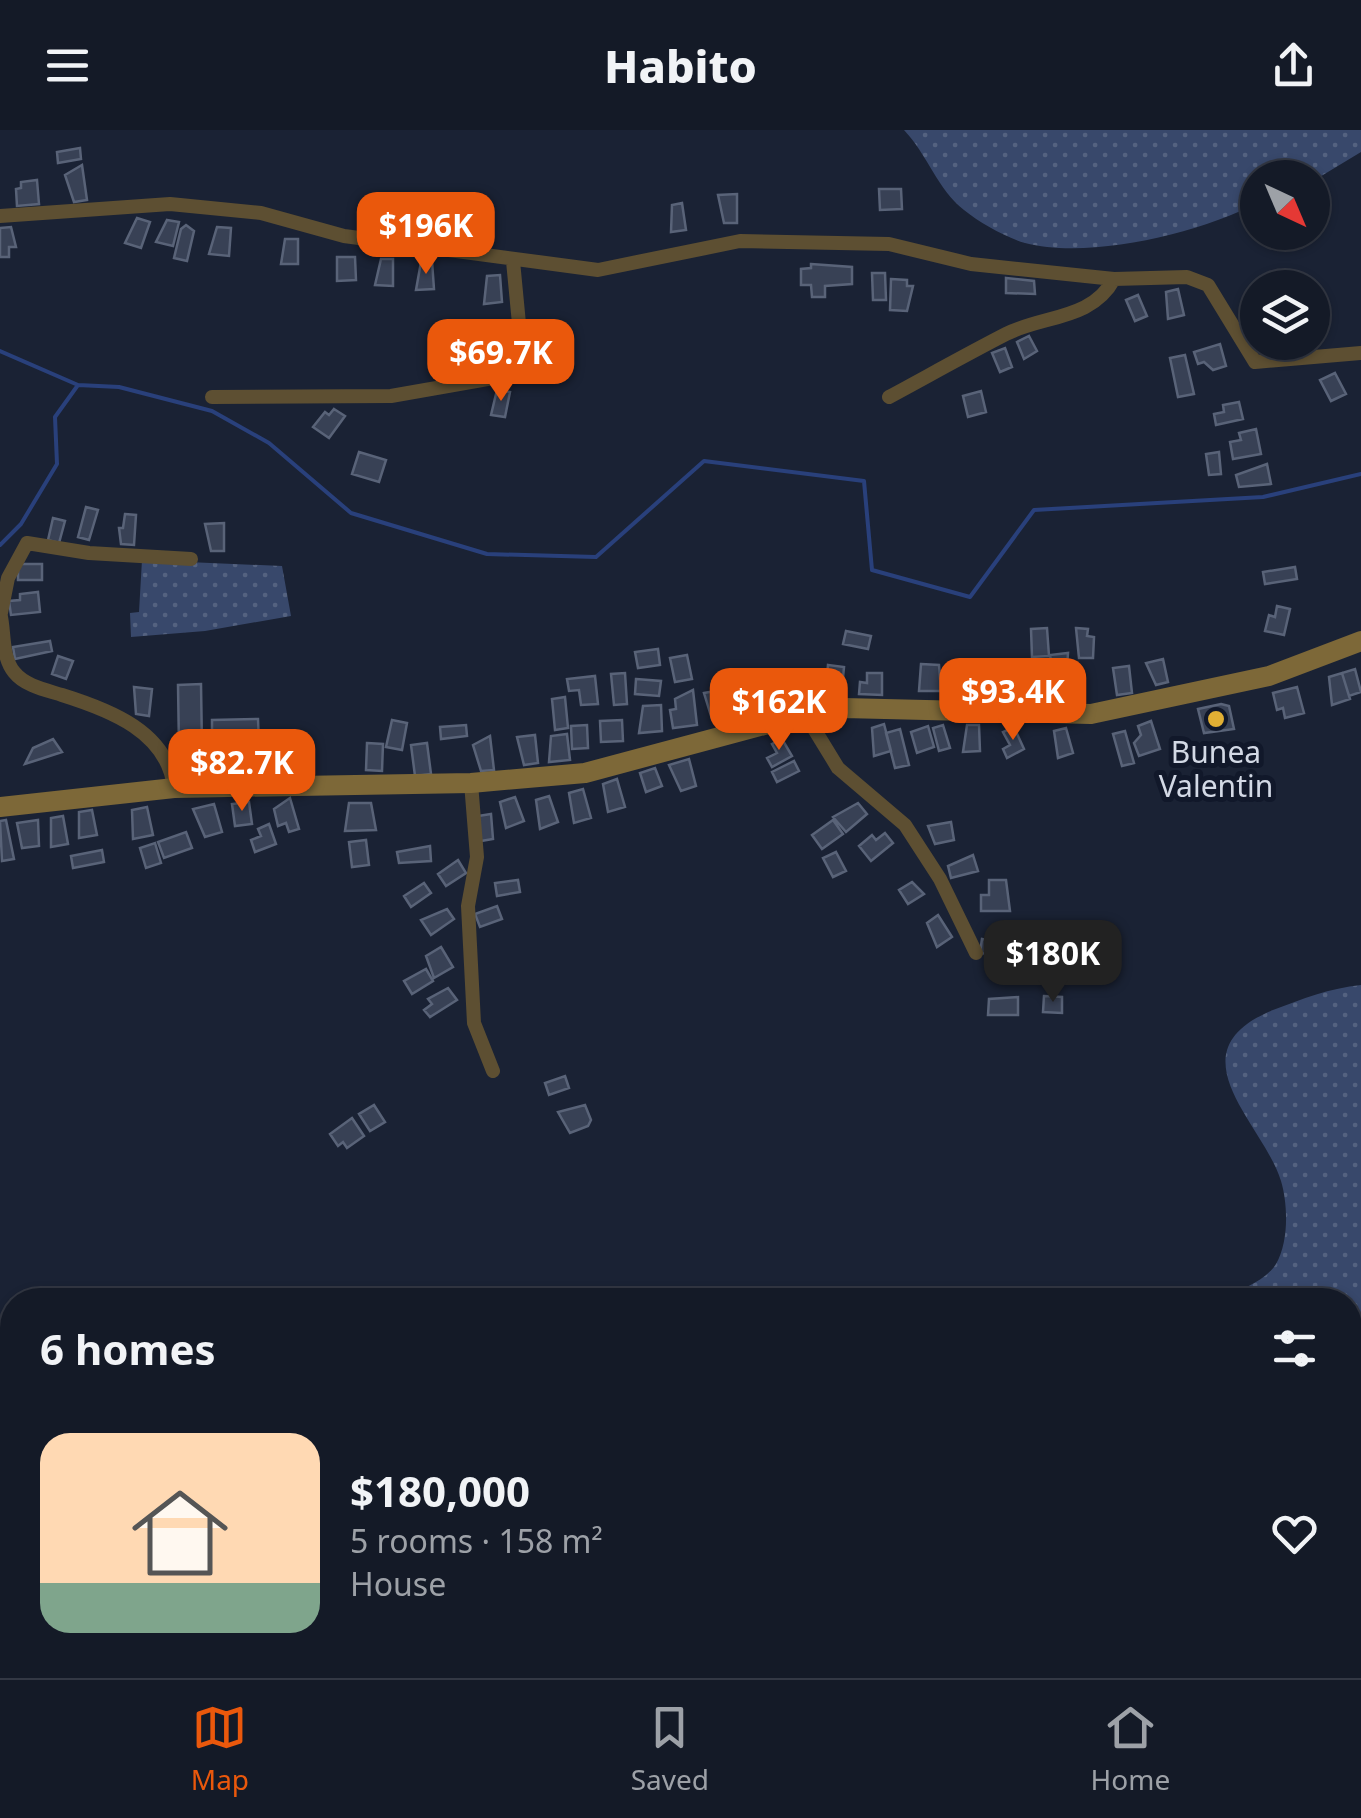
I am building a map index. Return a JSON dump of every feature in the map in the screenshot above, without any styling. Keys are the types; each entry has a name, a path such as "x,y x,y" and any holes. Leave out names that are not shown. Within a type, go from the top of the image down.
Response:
{"main road":[{"path":"0,807 174,788 471,783 585,773 806,714 844,708 1092,714 1269,676 1361,641"}],"street":[{"path":"0,216 170,204 261,213 344,236 513,262 598,270 740,241 889,244 970,264 1114,279 1187,276 1208,284 1256,362 1361,353"},
{"path":"212,398 391,396 511,374 522,355 513,262"},
{"path":"889,397 1012,331 1084,308 1105,296 1114,279"},
{"path":"174,788 173,772 134,725 100,706 32,686 15,674 6,658 0,613 8,578 27,543 88,553 191,559"},
{"path":"806,714 838,768 905,824 940,879 976,953"},
{"path":"471,783 477,857 468,906 474,1023 493,1071"}],"shaded area":[{"path":"904,130 1361,130 1361,152 1330,171 1330,160 1240,160 1240,211 1233,214 1144,241 1080,248 1025,243 985,225 955,202"},
{"path":"142,560 282,566 291,616 205,631 131,637 130,613 139,612"},
{"path":"1361,985 1361,1288 1244,1288 1265,1276 1276,1264 1283,1245 1285,1201 1272,1159 1232,1090 1226,1068 1228,1046 1243,1027 1273,1010 1327,991"}],"building":[{"path":"80,148 81,159 58,163 57,152"},
{"path":"82,165 87,200 74,202 65,175"},
{"path":"37,180 39,204 17,206 16,189 21,188 21,182"},
{"path":"879,189 901,189 902,209 880,210"},
{"path":"737,194 737,223 724,223 718,195"},
{"path":"427,202 442,202 442,230 427,231"},
{"path":"682,203 686,230 671,232 672,205"},
{"path":"470,213 486,214 485,241 465,240"},
{"path":"137,218 150,222 141,248 125,243"},
{"path":"167,220 179,222 173,246 156,242"},
{"path":"186,225 194,231 187,261 174,258 181,229"},
{"path":"11,227 16,247 9,247 9,257 0,257 0,228"},
{"path":"217,227 231,228 229,256 209,254"},
{"path":"285,239 298,239 298,264 281,264"},
{"path":"337,257 355,257 356,280 337,281"},
{"path":"381,259 393,259 393,286 375,285"},
{"path":"432,261 434,289 416,290 421,262"},
{"path":"811,264 852,267 852,284 825,286 825,297 812,297 811,285 801,285 801,269 811,268"},
{"path":"872,273 885,273 886,300 873,300"},
{"path":"500,275 502,302 484,304 487,276"},
{"path":"1006,278 1034,281 1035,294 1006,293"},
{"path":"891,279 907,280 907,286 913,286 907,311 890,310"},
{"path":"1178,289 1184,315 1168,319 1166,292"},
{"path":"1138,295 1147,316 1135,321 1126,300"},
{"path":"495,330 506,330 506,352 487,355"},
{"path":"1029,336 1037,351 1024,359 1017,342"},
{"path":"1220,344 1226,366 1213,370 1204,362 1198,364 1194,352"},
{"path":"1005,348 1012,367 1000,372 992,353"},
{"path":"1185,355 1194,394 1178,397 1170,358"},
{"path":"1335,373 1346,394 1331,401 1320,380"},
{"path":"497,390 510,392 505,417 491,415"},
{"path":"981,391 986,412 968,417 963,396"},
{"path":"1239,402 1243,419 1216,425 1214,414 1224,412 1223,405"},
{"path":"334,409 345,416 329,438 313,427 325,412 329,415"},
{"path":"1256,429 1261,454 1233,459 1230,442 1241,440 1239,433"},
{"path":"359,452 386,460 379,482 352,474"},
{"path":"1219,452 1221,474 1209,475 1206,454"},
{"path":"1267,464 1271,484 1239,487 1236,475"},
{"path":"86,507 98,510 89,540 78,537"},
{"path":"125,514 136,515 134,545 121,544 119,528 123,528"},
{"path":"53,518 65,521 59,543 48,540"},
{"path":"224,523 224,551 211,551 205,524"},
{"path":"18,564 42,564 42,580 18,580"},
{"path":"1295,567 1297,579 1265,584 1263,572"},
{"path":"38,592 40,612 11,615 9,601 20,600 20,594"},
{"path":"1277,606 1290,609 1284,635 1265,631 1269,615 1275,617"},
{"path":"1047,628 1049,656 1032,657 1031,629"},
{"path":"1076,628 1088,629 1087,636 1094,637 1093,658 1079,658"},
{"path":"846,631 871,636 868,649 843,644"},
{"path":"50,641 52,651 15,659 13,647"},
{"path":"658,649 660,665 638,668 635,652"},
{"path":"1068,653 1066,682 1053,683 1054,692 1033,694 1031,677 1040,676 1039,667 1052,666 1050,655"},
{"path":"687,655 692,679 675,682 670,658"},
{"path":"58,656 73,661 66,679 52,674"},
{"path":"1163,659 1168,682 1156,685 1146,663"},
{"path":"982,660 983,691 969,692 964,661"},
{"path":"921,664 939,665 941,691 919,691"},
{"path":"828,665 844,667 842,688 826,687"},
{"path":"1129,666 1132,693 1117,695 1113,668"},
{"path":"1355,669 1361,692 1349,696 1342,673"},
{"path":"625,673 627,704 614,705 611,674"},
{"path":"867,673 882,673 882,695 859,694 860,682 867,683"},
{"path":"1342,673 1350,699 1332,705 1329,677"},
{"path":"778,675 783,702 769,704 760,678"},
{"path":"595,676 598,704 581,705 579,690 569,691 567,679"},
{"path":"636,679 661,681 659,696 635,694"},
{"path":"201,684 202,747 179,748 178,685"},
{"path":"134,687 152,689 149,716 136,714"},
{"path":"1297,687 1304,713 1285,718 1283,708 1277,710 1273,693"},
{"path":"693,690 697,725 673,728 670,710 676,709 675,699"},
{"path":"721,690 726,717 712,719 704,693"},
{"path":"565,697 568,728 555,730 552,699"},
{"path":"661,705 662,731 639,733 643,706"},
{"name":"Bunea Valentin","path":"1229,706 1234,729 1204,733 1198,709"},
{"path":"258,719 259,744 212,746 212,720"},
{"path":"392,720 407,723 402,750 386,747"},
{"path":"622,720 623,741 601,742 600,721"},
{"path":"1151,721 1160,749 1139,756 1134,743 1141,735 1138,726"},
{"path":"884,724 891,751 874,756 872,728"},
{"path":"466,725 467,736 441,739 440,727"},
{"path":"587,725 588,748 572,749 571,726"},
{"path":"943,725 950,748 939,751 933,728"},
{"path":"967,725 979,725 980,751 963,752"},
{"path":"928,726 934,747 917,753 911,732"},
{"path":"1014,727 1024,749 1007,758 1003,749 1010,745 1003,732"},
{"path":"1066,728 1073,753 1058,758 1054,731"},
{"path":"900,729 909,765 895,768 886,733"},
{"path":"1125,731 1134,763 1122,766 1113,734"},
{"path":"567,734 570,760 549,762 551,736"},
{"path":"535,735 538,763 524,765 517,737"},
{"path":"490,736 494,770 481,771 473,745"},
{"path":"272,738 289,738 288,768 275,768"},
{"path":"53,739 62,752 25,764 33,748"},
{"path":"782,739 792,756 772,767 767,758 777,753 772,744"},
{"path":"367,743 383,744 382,771 366,770"},
{"path":"427,743 431,774 415,776 411,745"},
{"path":"689,759 696,786 681,791 669,765"},
{"path":"794,761 799,771 777,782 772,772"},
{"path":"655,768 662,786 646,792 640,773"},
{"path":"617,779 625,807 608,812 603,784"},
{"path":"583,789 591,818 574,823 569,793"},
{"path":"549,796 558,822 540,829 536,800"},
{"path":"515,797 524,821 506,828 500,802"},
{"path":"290,798 299,829 289,832 286,823 278,826 274,809"},
{"path":"249,802 252,824 235,826 232,804"},
{"path":"349,803 371,803 376,830 345,831"},
{"path":"858,803 867,814 846,832 833,817"},
{"path":"214,804 222,832 205,837 193,809"},
{"path":"147,807 153,835 133,839 132,810"},
{"path":"92,810 97,835 79,838 79,812"},
{"path":"491,814 493,839 481,841 478,816"},
{"path":"63,816 68,844 51,847 51,818"},
{"path":"6,820 14,859 2,861 0,821"},
{"path":"38,820 39,846 22,848 17,823"},
{"path":"833,820 843,834 822,849 812,835"},
{"path":"951,822 954,840 935,844 928,826"},
{"path":"269,824 276,844 255,852 251,840 261,836 258,829"},
{"path":"186,832 192,848 164,858 158,842"},
{"path":"885,833 893,843 871,861 859,846 872,835 876,840"},
{"path":"366,840 369,865 352,867 349,842"},
{"path":"155,843 161,863 146,868 140,848"},
{"path":"430,846 431,861 399,863 397,852"},
{"path":"102,850 104,862 73,868 71,856"},
{"path":"836,852 846,871 833,877 823,858"},
{"path":"973,855 978,871 951,878 948,866"},
{"path":"458,860 466,873 446,886 438,874"},
{"path":"518,880 520,892 497,896 495,883"},
{"path":"989,880 1006,880 1010,911 981,911 981,895 989,895"},
{"path":"912,882 924,894 908,904 899,890"},
{"path":"424,883 431,893 411,907 404,896"},
{"path":"497,906 502,919 480,927 475,914"},
{"path":"447,909 454,919 431,935 421,920"},
{"path":"938,915 952,937 937,947 927,923"},
{"path":"994,937 1006,939 1003,956 980,953 982,939 993,941"},
{"path":"441,947 453,967 434,978 426,956"},
{"path":"426,969 433,981 412,994 404,981"},
{"path":"448,988 457,1000 430,1017 424,1010 432,1004 428,999"},
{"path":"1044,996 1062,997 1062,1013 1043,1012"},
{"path":"1018,997 1018,1015 988,1015 989,999"},
{"path":"565,1076 569,1088 549,1095 545,1083"},
{"path":"374,1105 385,1122 370,1131 359,1114"},
{"path":"585,1105 591,1120 588,1126 570,1133 558,1112"},
{"path":"352,1118 364,1136 347,1148 343,1142 338,1146 330,1134"}],"waterway":[{"path":"0,351 78,385 119,387 212,411 269,443 351,513 487,554 596,557 704,461 864,481 872,570 970,597 1034,510 1263,497 1361,474"},
{"path":"0,545 21,524 57,464 55,417 78,385"}],"place":[{"name":"Bunea Valentin","path":"1216,719"}]}
